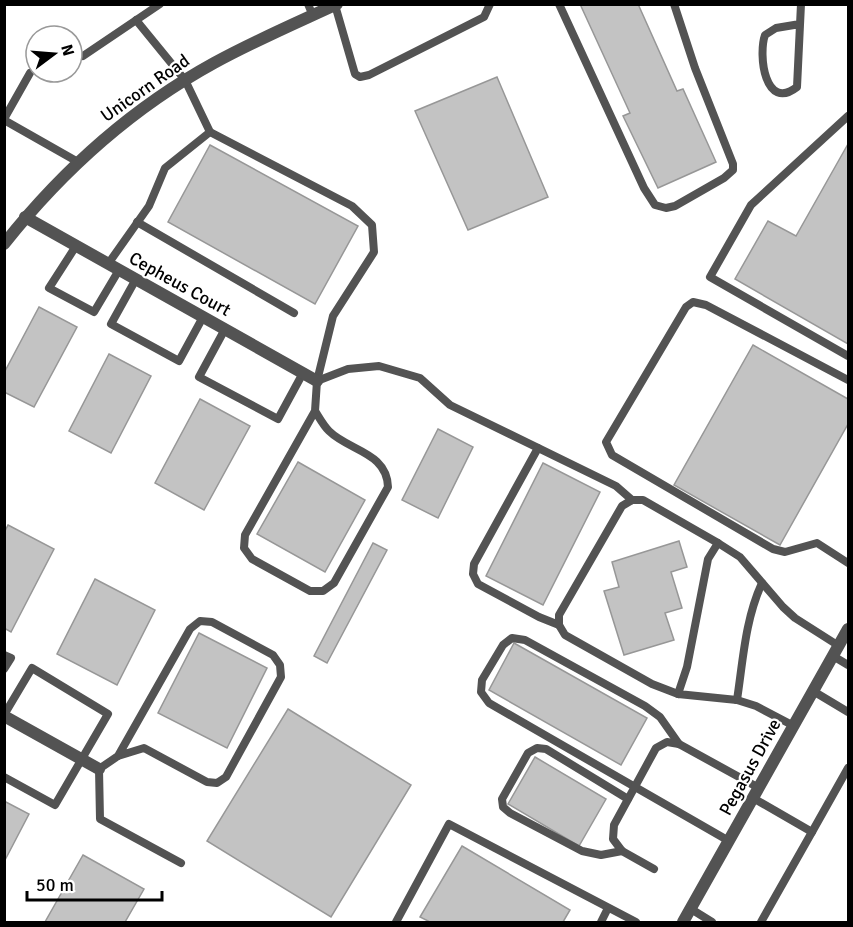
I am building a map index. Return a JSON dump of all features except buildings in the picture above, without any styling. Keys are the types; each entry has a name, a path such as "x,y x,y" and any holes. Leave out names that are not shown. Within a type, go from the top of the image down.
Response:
{"street":[{"name":"Unicorn Road","path":"4,244 25,217 78,162 127,119 185,80 310,10 336,5"},
{"name":"Cepheus Court","path":"25,217 317,381"},
{"name":"Pegasus Drive","path":"683,922 849,628"},
{"path":"4,716 99,769"}],"lane":[{"path":"84,55 160,4"},
{"path":"336,5 355,74 360,77 369,75 484,17 490,4"},
{"path":"559,4 644,188 655,205 666,208 675,206 724,178 733,170 733,164 695,68 674,4"},
{"path":"800,24 776,28 765,35 761,46 766,79 772,89 780,93 790,93 797,87 801,4"},
{"path":"136,20 185,80 210,132 352,206 372,225 374,252 333,316 317,381 315,411 245,535 244,548 252,559 310,591 323,591 334,583 388,487 388,474 380,464 329,432 315,411"},
{"path":"24,84 4,119 78,162"},
{"path":"849,116 751,205 710,277 849,356"},
{"path":"76,246 49,288 94,312 113,267 137,222 149,206 165,168 210,132"},
{"path":"137,222 294,313"},
{"path":"136,279 111,324 179,361 203,317"},
{"path":"849,380 706,305 693,302 686,307 606,442 612,455 773,549 785,552 817,543 849,563"},
{"path":"225,329 199,377 278,419 303,373"},
{"path":"317,381 348,369 379,366 420,378 450,405 615,486 632,500"},
{"path":"538,448 474,564 473,574 478,584 559,626 565,635 652,684 678,694 737,700 756,706 794,726"},
{"path":"559,626 559,615 622,506 632,500 643,500 740,557 783,607 836,651 849,665"},
{"path":"678,694 687,667 708,560 718,543"},
{"path":"737,700 749,620 754,600 762,584"},
{"path":"118,756 190,629 200,621 212,622 273,656 280,665 280,677 226,777 217,783 207,782 144,748 118,756 99,769 100,819 180,863"},
{"path":"679,744 660,717 645,706 525,640 512,638 503,645 482,680 481,692 489,703 729,841"},
{"path":"4,669 8,656"},
{"path":"4,716 32,668 108,714 55,805 4,777"},
{"path":"813,691 849,712"},
{"path":"654,869 622,851 613,839 614,825 656,748 668,742 679,744 812,832"},
{"path":"622,851 601,855 582,851 510,813 503,807 502,799 528,753 537,748 546,749 628,799"},
{"path":"761,922 849,768"},
{"path":"396,922 449,824 636,922"},
{"path":"601,922 608,908"},
{"path":"691,909 712,922"}]}
